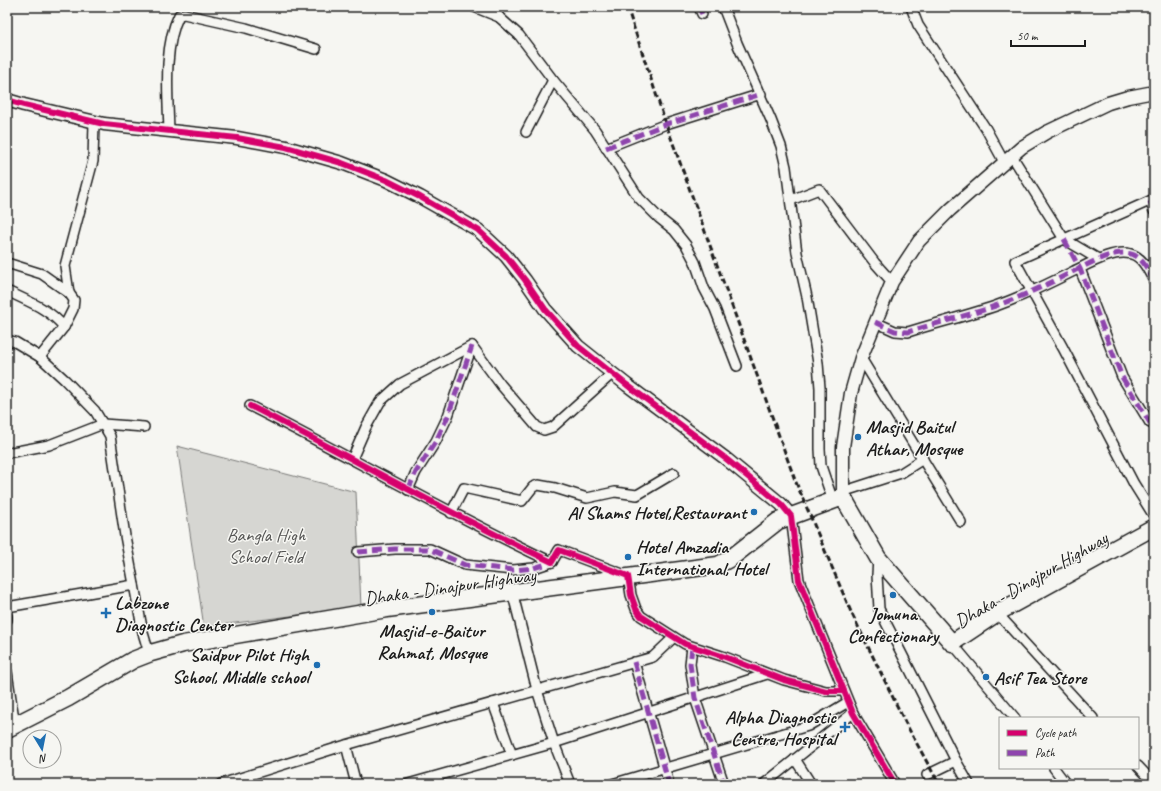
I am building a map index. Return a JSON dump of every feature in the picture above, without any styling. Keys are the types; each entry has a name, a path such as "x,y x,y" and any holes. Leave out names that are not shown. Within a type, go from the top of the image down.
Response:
{"highway":[{"name":"Dhaka - Dinajpur Highway","path":"11,727 68,698 133,660 183,644 387,609 718,565 731,558 778,521 839,497 878,558 952,643 997,614 1154,527"}],"street":[{"path":"474,7 500,18"},
{"path":"491,7 500,18 519,35 553,80 595,130 639,198 674,230 686,245 695,262 704,288 715,309 737,366"},
{"path":"723,7 737,44 761,94 781,146 786,167 798,253 818,363 820,388 820,448 822,466 839,497"},
{"path":"911,7 918,25 986,129 1064,239 1098,260"},
{"path":"169,131 168,63 175,23 179,15 184,14 246,28 316,49"},
{"path":"526,132 553,80"},
{"path":"839,497 843,447 852,392 861,358 892,282 919,242 950,210 1022,147 1047,132 1084,114 1128,97 1154,92"},
{"path":"606,148 666,124 761,94"},
{"path":"7,100 104,124 237,138 286,147 342,163 386,180 420,197 478,230 506,256 545,309 578,346 725,458 780,504 791,516 799,580 853,713 895,784"},
{"path":"69,293 65,266 93,161 94,122"},
{"path":"791,200 819,189 875,264 892,282"},
{"path":"1154,211 1152,200 1015,261 1063,348 1134,484 1154,516"},
{"path":"875,322 895,331 908,332 1001,304 1116,253 1131,254 1141,260 1154,281"},
{"path":"7,263 42,274 69,293 74,300 73,309 64,327 40,357"},
{"path":"1080,268 1122,377 1150,423"},
{"path":"7,291 48,312 59,320 64,327"},
{"path":"7,340 15,342 40,357 65,380 95,411 110,436 125,536 143,633 149,653 151,653"},
{"path":"472,346 501,385 537,427 544,430 553,427 613,373"},
{"path":"352,459 366,427 380,402 400,384 472,346"},
{"path":"408,490 416,472 436,441 448,416 472,346"},
{"path":"861,358 961,522"},
{"path":"250,406 352,459 450,513 552,562"},
{"path":"7,453 49,445 103,424 144,427"},
{"path":"839,497 902,473 923,459"},
{"path":"450,513 464,488 522,501 532,487 538,485 555,488 588,498 615,492 637,495 674,473"},
{"path":"358,552 395,549 430,549 464,565 512,570 534,568 552,562 559,550 628,576 631,595 636,609 641,616 673,638 692,647 725,657 784,680 826,691 843,690"},
{"path":"878,558 877,575 879,609 969,784"},
{"path":"7,607 134,585"},
{"path":"512,592 537,690 554,743 570,784"},
{"path":"997,614 1092,717"},
{"path":"221,784 346,745 653,657 673,638"},
{"path":"952,643 1014,717"},
{"path":"692,647 690,664 695,698 724,784"},
{"path":"634,662 669,784"},
{"path":"7,672 11,727"},
{"path":"408,784 554,743 767,674"},
{"path":"612,784 808,726 848,702"},
{"path":"493,703 512,755"},
{"path":"764,784 853,713"},
{"path":"346,745 356,784"},
{"path":"795,759 812,784"},
{"path":"927,775 956,761"},
{"path":"1139,767 1154,783"},
{"path":"1055,769 1066,784"}],"green space":[{"name":"Bangla High School Field","path":"177,446 356,492 361,607 204,627"}],"railway":[{"path":"627,7 666,124 795,480 851,612 905,722 939,784"}],"marked path":[{"path":"699,7 702,14"},
{"path":"606,148 666,124 761,94"},
{"path":"1150,201 1154,211"},
{"path":"1064,239 1080,269 1122,377 1150,423"},
{"path":"875,322 895,331 908,332 978,312 1020,297 1109,255 1124,253 1131,254 1139,258 1145,265 1154,281"},
{"path":"408,490 416,472 436,441 448,416 472,346"},
{"path":"358,552 395,549 430,549 465,565 513,570 534,568 552,562"},
{"path":"692,647 690,664 695,698 724,784"},
{"path":"634,662 669,784"}],"cycle path":[{"path":"7,100 104,124 237,138 286,147 342,163 386,180 420,197 478,230 506,256 545,309 578,346 627,385 725,458 781,504 791,516 799,580 853,713 895,784"},
{"path":"250,406 476,525 552,562 559,550 628,576 631,595 636,609 641,616 685,644 725,657 784,680 826,691 843,691"}],"place":[{"name":"Masjid Baitul Athar, Mosque","path":"858,437"},
{"name":"Al Shams Hotel,Restaurant","path":"754,512"},
{"name":"Hotel Amzadia International, Hotel","path":"628,557"},
{"name":"Jomuna Confectionary","path":"893,595"},
{"name":"Masjid-e-Baitur Rahmat, Mosque","path":"432,612"},
{"name":"Labzone Diagnostic Center","path":"106,613"},
{"name":"Saidpur Pilot High School, Middle school","path":"317,665"},
{"name":"Asif Tea Store","path":"986,677"},
{"name":"Alpha Diagnostic Centre, Hospital","path":"845,727"}]}
